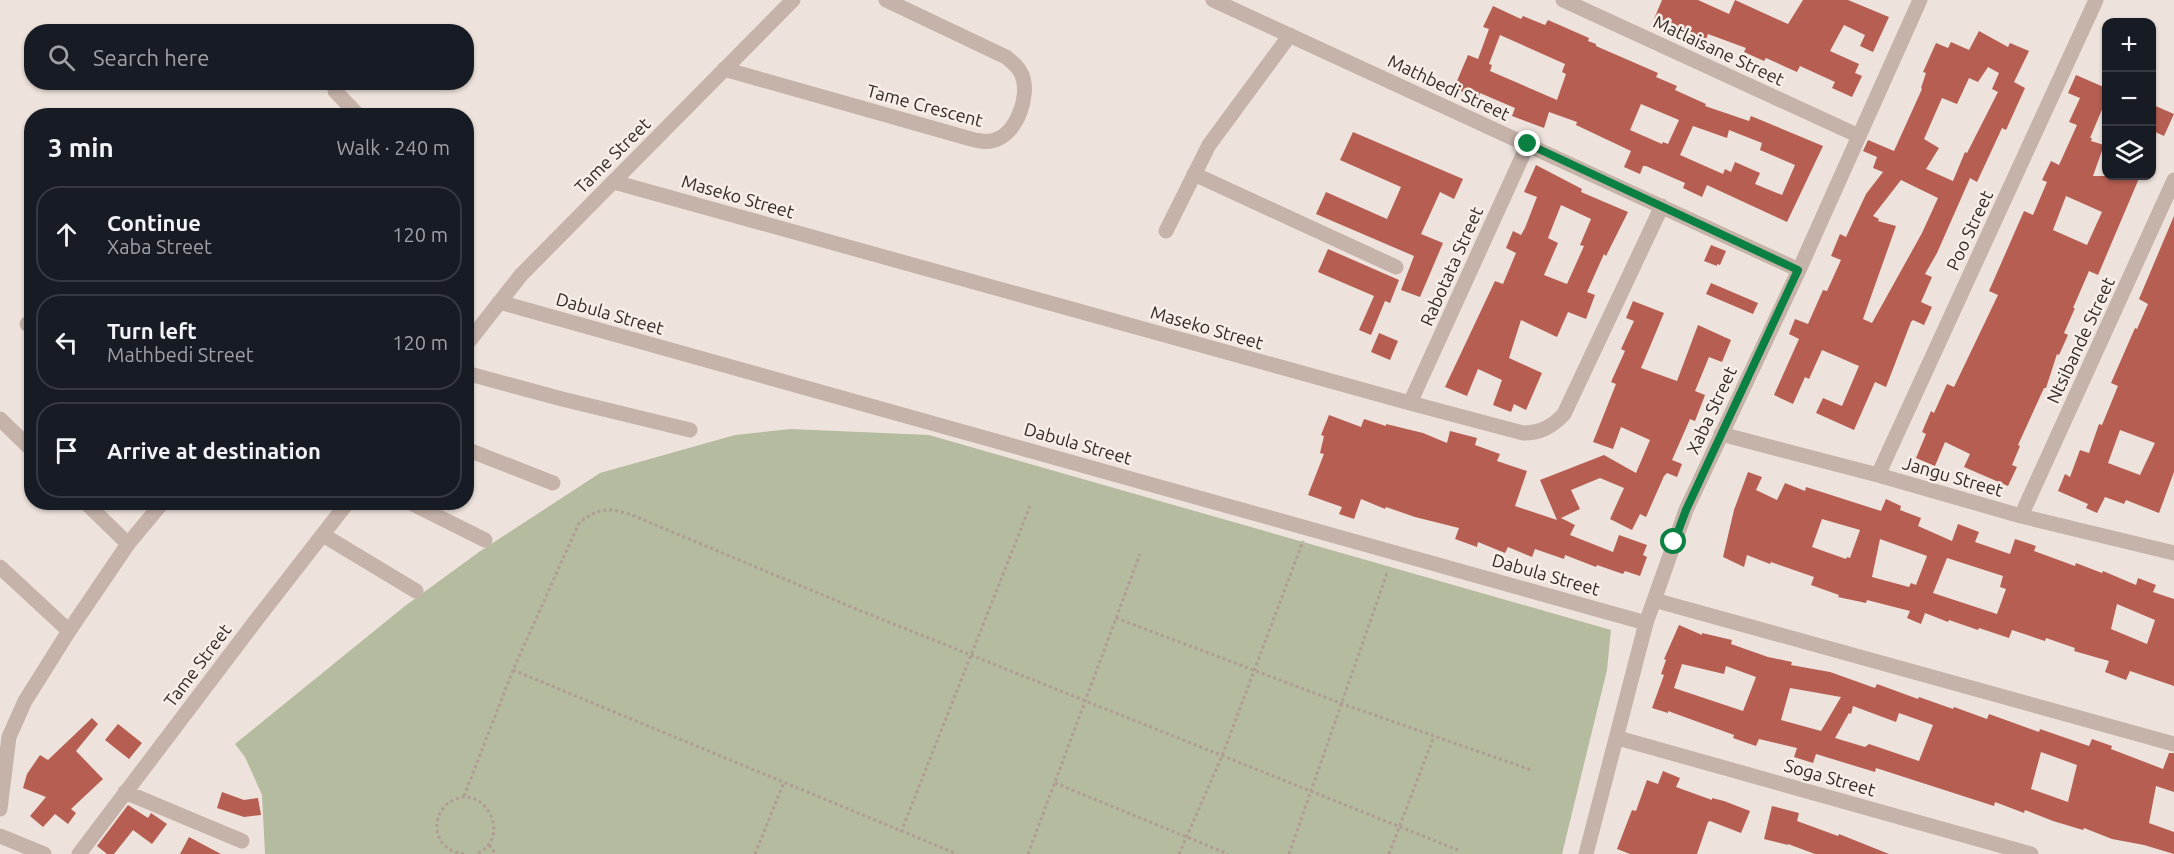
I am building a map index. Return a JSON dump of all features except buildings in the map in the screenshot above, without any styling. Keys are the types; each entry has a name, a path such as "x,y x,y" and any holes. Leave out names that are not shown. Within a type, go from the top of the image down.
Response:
{"street":[{"name":"Tame Street","path":"474,335 521,275 793,0"},
{"name":"Tame Crescent","path":"724,69 971,139 994,141 1009,131 1017,120 1023,101 1024,84 1017,66 1006,57 886,0"},
{"name":"Mathbedi Street","path":"1213,0 1798,270"},
{"name":"Matlaisane Street","path":"1563,0 1859,136"},
{"name":"Xaba Street","path":"1586,854 1618,738 1646,623 1686,510 1798,270 1919,0"},
{"name":"Poo Street","path":"1878,476 2096,0"},
{"path":"1166,231 1209,145 1290,35"},
{"path":"334,91 351,108"},
{"name":"Rabotata Street","path":"1410,403 1528,144"},
{"path":"1194,174 1396,267"},
{"name":"Ntsibande Street","path":"2021,516 2174,180"},
{"name":"Maseko Street","path":"614,182 1523,433 1540,431 1557,422 1569,405 1662,206"},
{"name":"Dabula Street","path":"499,302 1646,623"},
{"path":"474,375 690,430"},
{"path":"0,419 24,442"},
{"name":"Jangu Street","path":"1721,434 2021,516 2172,548"},
{"path":"474,452 553,483"},
{"path":"93,510 128,544"},
{"path":"0,809 5,757 14,724 25,701 128,544 156,510"},
{"name":"Tame Street","path":"79,854 342,510"},
{"path":"425,510 485,540"},
{"path":"323,535 416,591"},
{"path":"0,567 69,631"},
{"path":"1654,600 2174,744"},
{"name":"Soga Street","path":"1618,738 2031,854"},
{"path":"125,792 242,841"},
{"path":"0,836 39,853"}],"path":[{"path":"901,832 1030,506"},
{"path":"465,796 513,670 579,523 598,511 610,509 639,518 856,609 1458,850"},
{"path":"1179,854 1222,756 1309,527"},
{"path":"1028,854 1140,554"},
{"path":"1289,854 1387,573"},
{"path":"1116,618 1343,704 1531,770"},
{"path":"513,670 957,854"},
{"path":"1389,854 1434,736"},
{"path":"755,854 784,782"},
{"path":"1054,783 1228,854"},
{"path":"464,854 447,849 439,839 436,829 443,807 465,796 474,797 486,807 494,823 494,837 486,850 476,854"},
{"path":"489,845 496,854"}],"green space":[{"path":"791,429 929,435 1611,630 1607,670 1562,854 265,854 262,795 245,757 235,744 405,606 479,552 600,473 735,435"}],"route":[{"path":"1528,144 1798,270 1686,510 1674,542"}]}
